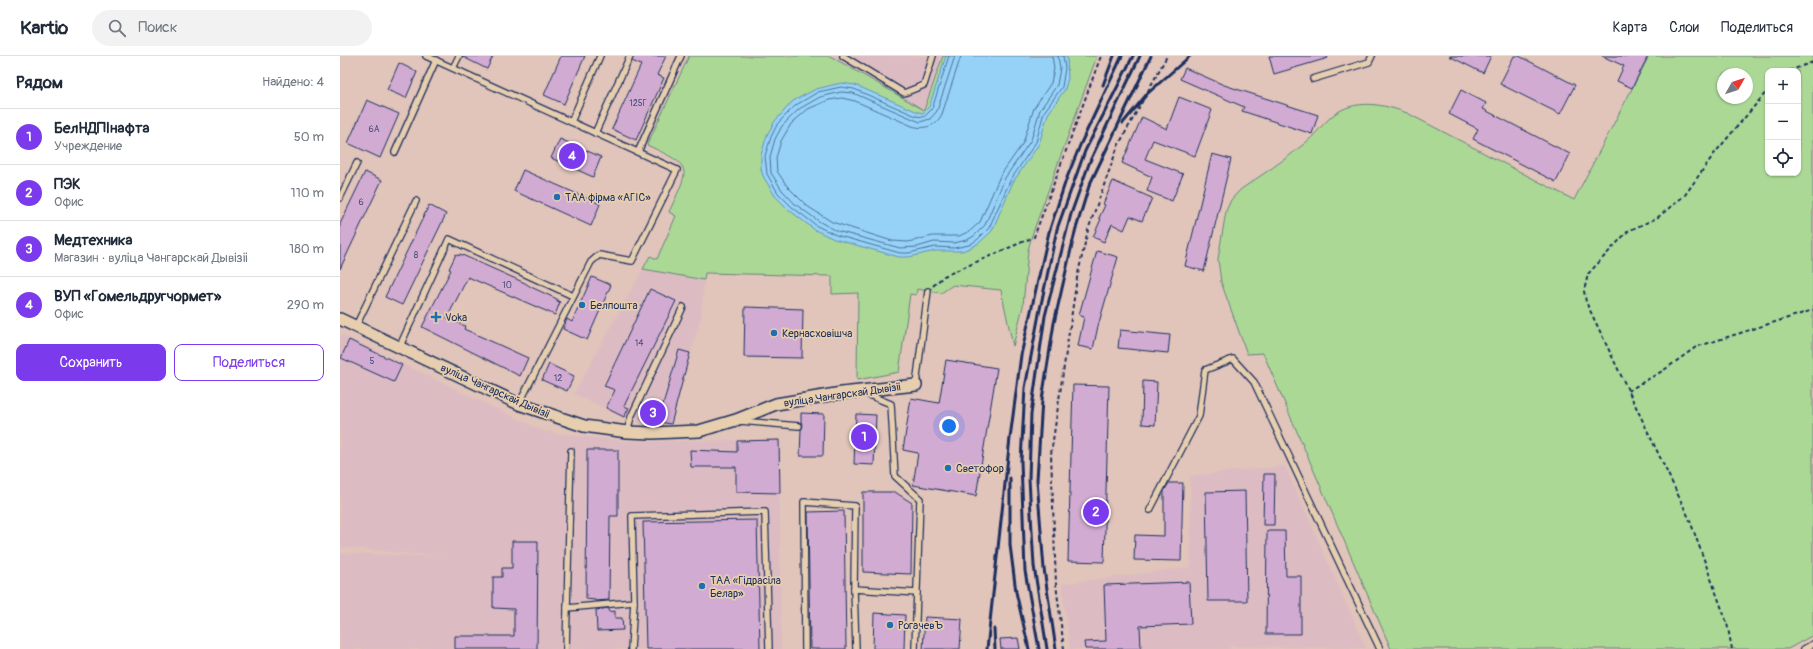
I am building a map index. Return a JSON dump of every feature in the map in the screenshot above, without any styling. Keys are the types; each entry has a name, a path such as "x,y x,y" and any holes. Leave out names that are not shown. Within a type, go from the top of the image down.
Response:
{"street":[{"name":"вуліца Чангарскай Дывізіі","path":"340,319 519,404 584,426 628,432 652,433 698,431 736,420 776,404 842,393 916,385"}],"lane":[{"path":"426,56 677,170 632,261 599,254 590,262 519,404"},
{"path":"453,68 459,56"},
{"path":"571,122 600,56"},
{"path":"595,133 630,56"},
{"path":"638,152 681,56"},
{"path":"843,56 904,92 924,85 933,56"},
{"path":"1313,78 1369,62 1372,56"},
{"path":"395,152 436,60"},
{"path":"340,198 357,163"},
{"path":"356,326 416,201"},
{"path":"399,348 449,239 573,296"},
{"path":"916,385 928,291"},
{"path":"628,432 631,417 683,307"},
{"path":"1150,510 1199,416 1205,370 1233,358 1254,382 1380,649"},
{"path":"862,392 891,404 895,476 920,499 915,649"},
{"path":"736,420 799,426"},
{"path":"566,649 571,451"},
{"path":"805,649 804,502 855,506 854,589 856,649"},
{"path":"631,649 634,602 632,516 765,512 769,649"},
{"path":"854,589 917,593"},
{"path":"567,608 634,602"},
{"path":"1804,649 1813,644"}],"path":[{"path":"928,291 944,276 1034,237 1101,56"},
{"path":"1064,649 1056,584 1051,454 1077,278 1088,230 1118,146 1167,56"},
{"path":"1797,68 1813,62"},
{"path":"1732,649 1727,623 1689,518 1586,302 1584,290 1588,274 1628,230 1657,218 1685,195 1714,154 1765,94"},
{"path":"1628,391 1664,370 1696,348 1813,310"}],"shaded area":[{"path":"830,56 943,56 924,110"},
{"path":"643,269 704,280 701,316 671,424 624,417 574,394"},
{"path":"342,335 545,432 623,441 779,440 781,649 340,649 340,553 445,557 340,547 340,339"},
{"path":"1285,466 1366,648 1230,646 1229,649 1070,649 1062,584 1191,567 1190,476"}],"green space":[{"path":"689,56 830,56 924,110 943,56 1097,56 1032,235 1028,250 1023,306 1013,346 1001,290 953,285 941,293 917,289 916,295 910,294 899,372 857,380 858,293 832,294 832,276 705,273 704,280 643,269 650,256 657,259 676,216 669,212 684,176 684,170 673,158 647,145"},
{"path":"1649,56 1813,56 1813,635 1788,649 1391,649 1263,353 1247,354 1221,282 1218,259 1226,211 1231,200 1240,190 1308,141 1332,116 1341,110 1350,107 1369,104 1388,107 1407,113 1574,200"}],"water":[{"path":"946,56 1066,56 1067,58 1068,78 1065,89 1048,114 1039,144 1013,182 992,231 979,243 962,251 935,251 909,257 899,257 834,239 815,230 789,210 775,196 763,176 761,169 761,155 767,135 775,121 793,101 816,89 841,83 855,85 923,113 929,107"}],"building":[{"path":"463,56 493,56 487,69"},
{"path":"561,56 585,56 564,104 544,95"},
{"path":"634,56 666,56 657,75 664,78 636,140 612,129 641,65 632,61"},
{"path":"1269,56 1327,56 1328,58 1274,74"},
{"path":"1449,56 1491,56 1483,73"},
{"path":"1514,56 1519,56 1575,85 1560,114 1500,84"},
{"path":"1602,56 1648,56 1632,88 1617,81 1624,66"},
{"path":"399,63 417,72 406,98 387,90"},
{"path":"1185,68 1224,85 1318,115 1312,134 1242,111 1244,107 1180,79"},
{"path":"1461,90 1486,103 1483,109 1570,154 1556,182 1473,139 1478,129 1449,114"},
{"path":"1179,97 1212,110 1195,156 1153,140 1145,159 1183,174 1172,201 1147,191 1152,177 1122,163 1142,117 1167,129"},
{"path":"367,100 399,114 380,158 348,143"},
{"path":"560,139 601,157 593,177 551,158"},
{"path":"1212,154 1231,159 1204,271 1185,266"},
{"name":"ТАА фірма «АГІС»","path":"523,170 600,204 591,226 514,191"},
{"path":"365,172 382,180 340,269 340,224"},
{"path":"1113,181 1152,198 1142,221 1130,216 1124,230 1112,224 1104,242 1093,237 1101,219 1099,218 1105,205 1103,204"},
{"path":"429,205 446,214 402,305 385,297"},
{"path":"1097,251 1118,257 1098,326 1093,349 1078,346 1084,317 1079,315"},
{"path":"456,254 459,256 460,254 525,283 557,299 557,301 560,302 555,315 468,277 447,318 465,326 464,329 528,358 520,376 422,327 451,270 449,269"},
{"path":"592,277 611,285 587,340 563,329 567,319 572,322"},
{"path":"650,289 676,301 624,406 629,408 624,417 606,408 615,390 604,386"},
{"name":"Кернасховішча","path":"745,307 803,309 802,358 744,357"},
{"path":"1120,330 1170,335 1168,353 1118,348"},
{"path":"349,340 402,365 394,382 341,358"},
{"path":"679,350 690,353 671,424 641,419 643,410 661,411"},
{"path":"946,360 997,368 976,496 913,485 918,453 903,450 911,398 939,403"},
{"path":"549,364 574,376 567,391 542,380"},
{"path":"1143,381 1157,382 1155,425 1142,424"},
{"path":"1073,385 1109,386 1104,562 1068,561"},
{"path":"801,413 824,414 823,456 800,456 801,430 803,426 801,422"},
{"path":"856,414 876,415 874,465 854,464"},
{"path":"779,440 780,493 736,492 736,467 691,467 690,450 737,452 737,441"},
{"path":"587,450 618,450 618,516 610,516 609,600 595,601 586,599"},
{"path":"1264,474 1275,474 1274,525 1263,525"},
{"path":"1169,483 1183,483 1181,561 1134,560 1135,535 1164,536 1164,491"},
{"path":"1245,491 1247,601 1208,601 1206,492"},
{"path":"863,492 895,492 912,503 911,574 863,572"},
{"path":"844,511 846,649 810,649 808,512"},
{"name":"ТАА «Гідрасіла Белар»","path":"757,520 760,649 646,649 643,522"},
{"path":"1267,531 1285,531 1286,576 1301,576 1301,634 1266,634"},
{"path":"512,541 538,541 537,649 455,649 455,636 514,636 514,609 493,608 493,577 502,577 502,568 512,568"},
{"path":"1189,582 1191,624 1140,626 1141,649 1085,649 1084,642 1106,641 1104,585"},
{"path":"609,608 609,612 615,611 615,618 622,618 623,630 597,631 596,610"},
{"path":"874,613 905,615 904,649 873,649"},
{"path":"925,617 962,619 960,649 923,649"},
{"path":"1018,638 1020,649 1001,649 1000,639"}],"railway":[{"path":"1103,85 1114,56"},
{"path":"987,649 1010,438 1021,355 1049,232 1066,180 1081,143 1122,56"},
{"path":"1039,649 1025,571 1021,461 1025,388 1057,229 1085,151 1133,56"},
{"path":"1047,649 1034,566 1029,479 1031,414 1045,316 1071,214 1090,161 1140,56"},
{"path":"1056,649 1044,569 1037,480 1042,400 1054,323 1075,232 1089,186 1151,56"},
{"path":"1123,123 1147,94 1190,56"},
{"path":"1010,478 1010,545 1016,592 1029,649"},
{"path":"994,629 995,649"}],"place":[{"name":"ВУП «Гомельдругчормет»","path":"572,156"},
{"name":"ТАА фірма «АГІС»","path":"557,197"},
{"name":"Белпошта","path":"582,305"},
{"name":"Voka","path":"436,317"},
{"name":"Кернасховішча","path":"774,333"},
{"name":"Медтехника","path":"653,413"},
{"name":"БелНДПІнафта","path":"864,437"},
{"name":"Светофор","path":"948,468"},
{"name":"ПЭК","path":"1096,512"},
{"name":"ТАА «Гідрасіла Белар»","path":"702,586"},
{"name":"РогачевЪ","path":"890,625"}]}
